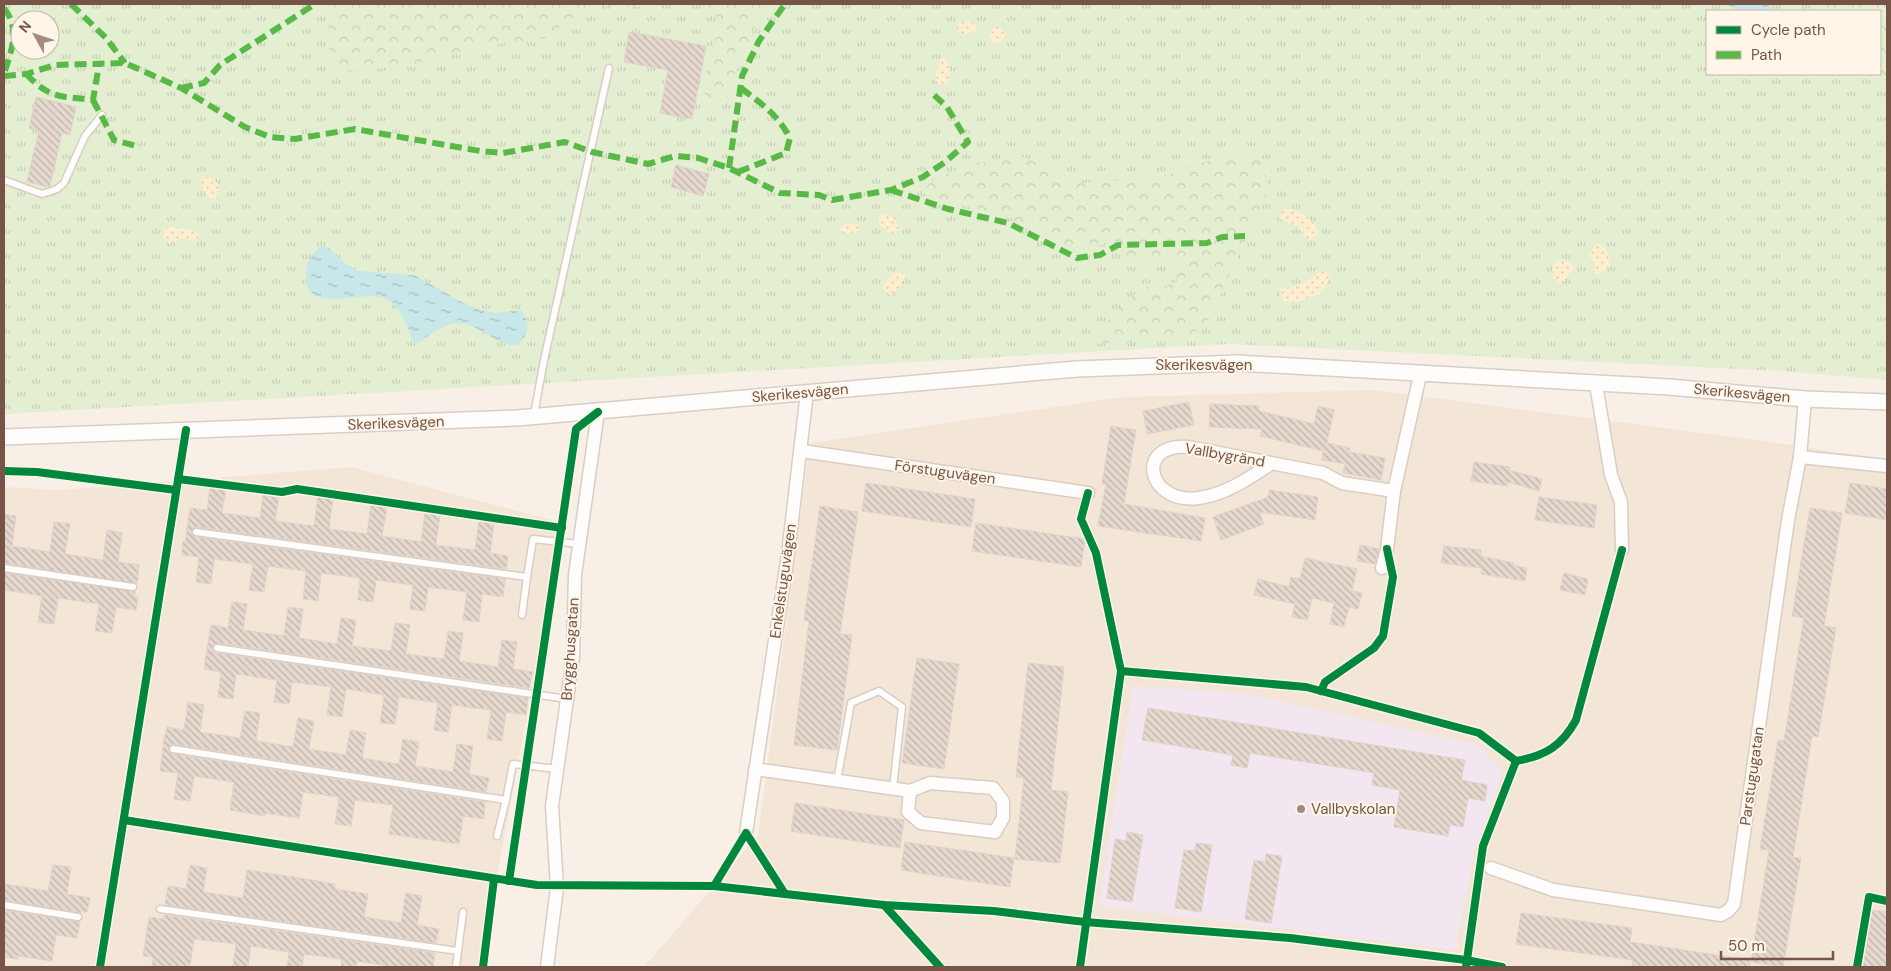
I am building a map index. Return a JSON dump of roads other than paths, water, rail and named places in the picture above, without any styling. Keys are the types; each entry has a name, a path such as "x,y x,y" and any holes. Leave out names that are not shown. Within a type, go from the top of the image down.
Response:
{"street":[{"name":"Skerikesvägen","path":"4,436 534,416 598,412 1006,374 1157,364 1237,363 1596,384 1805,399 1887,402"},
{"path":"1382,568 1389,539 1394,491 1420,374"},
{"path":"1596,384 1611,474 1621,502 1622,550"},
{"name":"Enkelstuguvägen","path":"746,833 802,451 807,392"},
{"name":"Parstugugatan","path":"1491,868 1553,890 1721,915 1734,904 1788,520 1800,457 1805,399"},
{"name":"Brygghusgatan","path":"547,967 558,887 552,806 573,657 575,575 598,412"},
{"name":"Vallbygränd","path":"1272,463 1227,491 1197,498 1175,496 1163,490 1155,482 1153,471 1155,461 1160,455 1174,446 1272,463 1323,473 1342,483 1394,491"},
{"name":"Förstuguvägen","path":"802,451 1088,493"},
{"path":"1800,457 1887,466"},
{"path":"755,769 910,791 930,783 993,788 1003,801 1003,818 995,832 921,823 908,812 910,791"}],"lane":[{"path":"534,416 544,360 609,68"},
{"path":"4,180 42,194 57,190 64,183 85,136 102,115"},
{"path":"196,532 526,578"},
{"path":"522,615 533,539 579,544"},
{"path":"4,568 133,587"},
{"path":"217,648 568,699"},
{"path":"837,781 851,702 879,692 902,707 893,788"},
{"path":"173,749 506,800"},
{"path":"497,836 513,764 557,769"},
{"path":"483,967 494,879"},
{"path":"4,905 78,917"},
{"path":"160,909 458,951"},
{"path":"456,967 463,912"}],"water":[{"path":"1724,4 1770,4 1772,10 1734,10 1733,7"},
{"path":"320,247 327,247 346,264 358,271 414,275 469,306 496,313 521,310 527,324 525,337 518,345 509,344 475,328 458,323 440,329 417,344 412,341 398,308 387,299 371,296 334,299 314,295 308,288 306,271 309,260"}],"place":[{"name":"Vallbyskolan","path":"1301,809"}]}
